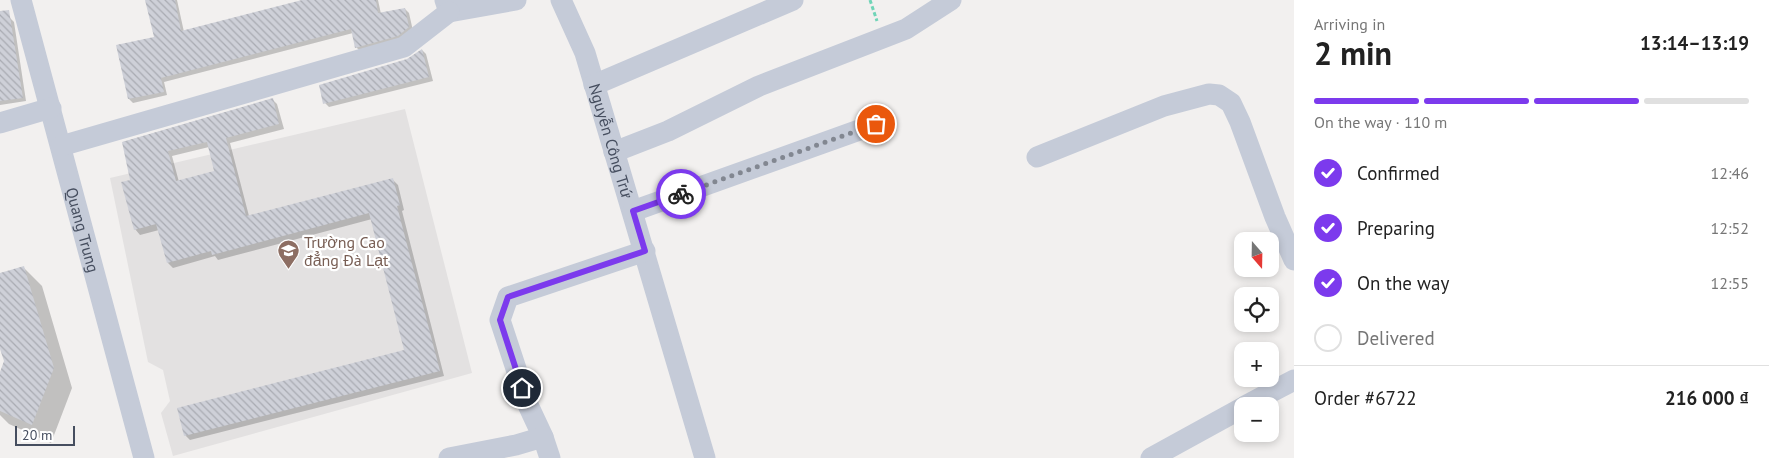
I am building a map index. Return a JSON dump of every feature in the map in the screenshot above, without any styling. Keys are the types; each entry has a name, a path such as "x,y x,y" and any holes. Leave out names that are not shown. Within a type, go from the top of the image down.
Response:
{"street":[{"name":"Quang Trung","path":"22,0 144,458"},
{"path":"61,146 404,47 447,6 516,0"},
{"name":"Nguyễn Công Trứ","path":"561,0 585,53 705,458"},
{"path":"594,85 793,0"},
{"path":"614,152 668,131 759,86 906,29 951,0"},
{"path":"1037,157 1164,106 1209,94 1219,96 1231,103 1240,122 1275,217 1294,260"},
{"path":"0,123 51,108"},
{"path":"633,211 876,124"},
{"path":"550,458 543,437 528,405 500,320 508,297 645,251"},
{"path":"1263,397 1294,380"},
{"path":"1151,458 1234,412"},
{"path":"449,458 516,445 543,437"}],"shaded area":[{"name":"Trường Cao đẳng Đà Lạt","path":"405,109 472,373 173,456 161,413 170,401 163,370 148,362 110,178"}],"building":[{"path":"145,0 175,0 181,31 302,0 376,0 378,13 405,8 409,27 398,36 355,48 351,29 161,78 164,92 128,99 116,45 154,37"},
{"path":"9,10 23,98 0,101 0,11"},
{"path":"422,49 429,77 323,104 319,85 407,59"},
{"path":"273,98 279,124 226,138 246,216 393,178 400,205 397,206 440,371 184,436 177,408 404,350 369,213 212,255 211,251 167,263 156,224 134,230 121,182 130,180 122,142","holes":["207,142 214,171 176,181 168,151"]},
{"path":"24,266 54,368 32,425 0,411 0,372 4,361 0,349 0,273"}],"way so far":[{"path":"681,194 876,124"}],"place":[{"name":"Trường Cao đẳng Đà Lạt","path":"288,270"}],"route":[{"path":"522,388 500,320 508,297 645,251 633,211 681,194"}]}
